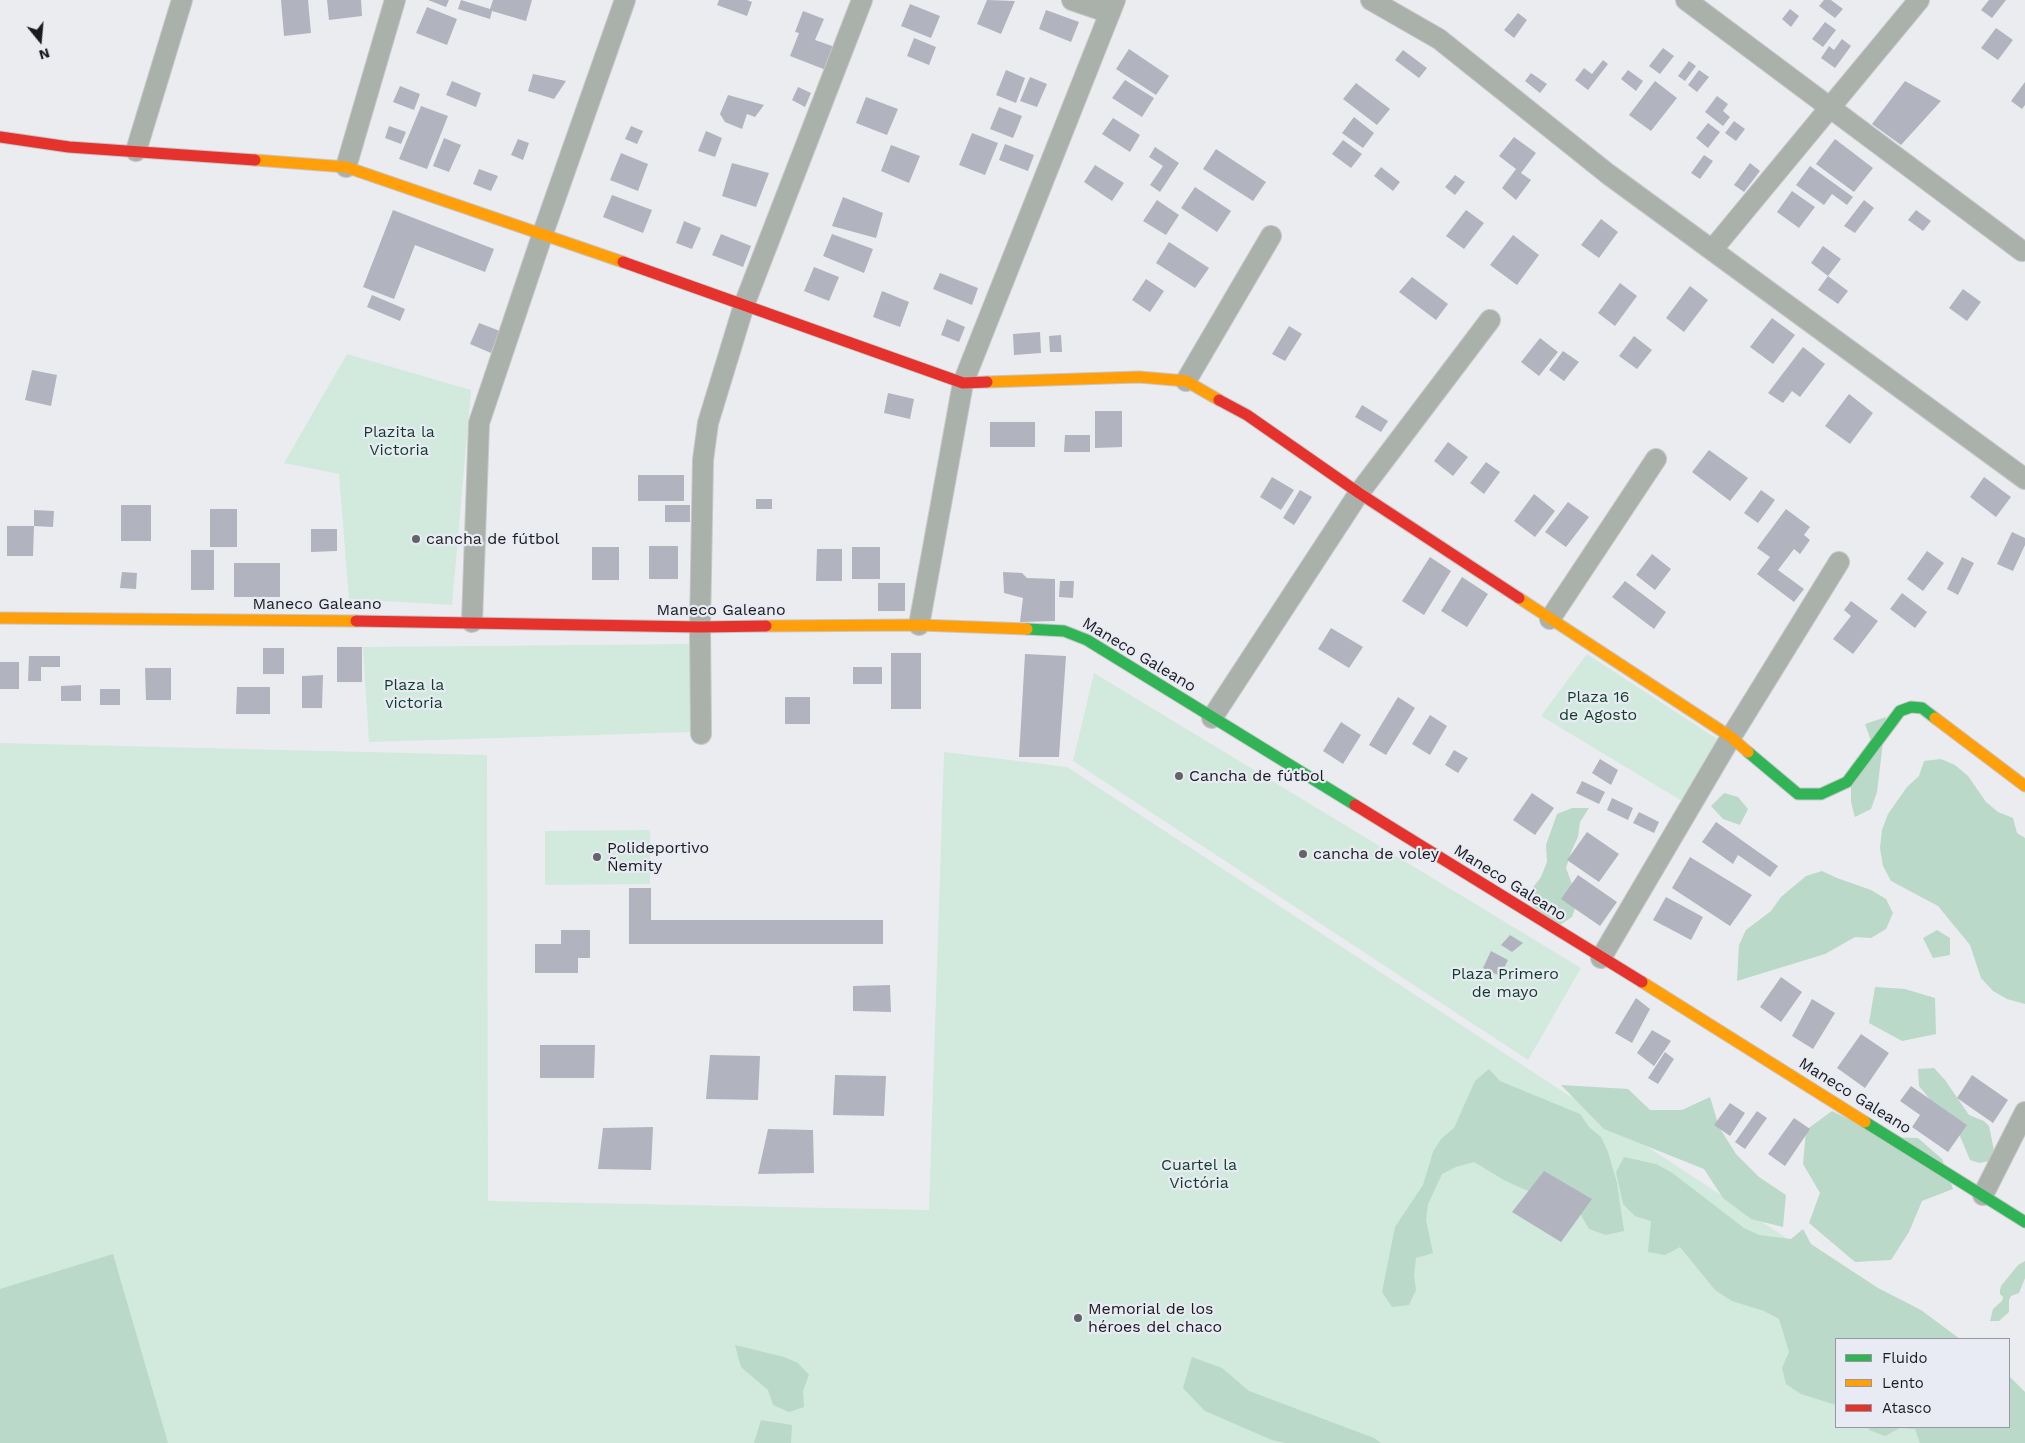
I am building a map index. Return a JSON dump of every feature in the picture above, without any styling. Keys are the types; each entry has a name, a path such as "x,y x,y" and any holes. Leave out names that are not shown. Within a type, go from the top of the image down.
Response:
{"street":[{"path":"136,151 182,0"},
{"path":"346,167 395,0"},
{"path":"472,622 479,423 625,0"},
{"path":"701,734 700,627 704,451 708,423 744,305 862,0"},
{"path":"919,625 963,383 1112,7 1072,0"},
{"path":"1370,0 1439,39 1608,174 2025,479"},
{"path":"1686,0 1829,109 2022,251"},
{"path":"1712,250 1919,0"},
{"path":"0,137 69,147 346,167 543,233 963,383 1139,377 1186,381 1247,415 1359,493 1731,737 1798,794 1821,794 1847,782 1900,711 1911,707 1922,708 2025,786"},
{"path":"1186,381 1270,236"},
{"path":"1212,718 1359,493 1490,320"},
{"path":"1550,619 1656,460"},
{"path":"1601,958 1731,737 1838,562"},
{"name":"Maneco Galeano","path":"0,618 472,622 700,627 919,625 1064,631 1087,640 2025,1222"},
{"path":"1983,1195 2025,1112"}],"green space":[{"name":"Plazita la Victoria","path":"347,354 471,390 452,605 349,599 339,474 284,463"},
{"name":"Plaza la victoria","path":"694,644 691,732 369,742 363,647"},
{"name":"Plaza 16 de Agosto","path":"1587,654 1717,739 1682,801 1541,716"},
{"name":"Plaza Primero de mayo","path":"1094,673 1581,968 1528,1060 1073,761"},
{"path":"1886,717 1877,792 1871,809 1855,817 1851,802 1851,786 1871,741 1865,724"},
{"name":"Cuartel la Victória","path":"0,743 487,755 488,1201 929,1210 944,752 1067,767 1939,1338 1835,1338 1835,1428 2010,1428 2025,1394 2025,1443 0,1443"},
{"path":"1941,759 1955,765 1968,776 1986,802 1998,812 2013,818 2017,833 2025,838 2025,1004 2007,999 1993,991 1981,978 1970,945 1938,906 1891,881 1883,866 1880,848 1882,830 1888,814 1907,787 1919,776 1924,761"},
{"path":"1724,793 1738,797 1748,809 1740,825 1723,819 1711,806"},
{"path":"1572,808 1589,808 1580,822 1578,837 1566,868 1578,900 1572,917 1558,926 1533,906 1531,890 1541,877 1547,862 1546,845 1557,814"},
{"name":"Polideportivo Ñemity","path":"650,830 650,884 545,885 545,831"},
{"path":"1822,871 1871,890 1886,899 1893,913 1886,929 1871,938 1855,937 1825,954 1737,981 1739,945 1746,930 1771,911 1781,897 1806,876"},
{"path":"1937,930 1950,938 1950,955 1933,958 1923,938"},
{"path":"1875,987 1905,989 1935,998 1936,1034 1902,1041 1869,1023"},
{"path":"1934,1068 1945,1080 1969,1115 1984,1121 1989,1126 1996,1160 1979,1163 1970,1160 1960,1136 1947,1126 1940,1112 1919,1086 1918,1069"},
{"path":"1489,1069 1500,1081 1580,1114 1589,1127 1601,1137 1608,1152 1617,1183 1624,1231 1606,1235 1589,1229 1573,1201 1555,1201 1521,1188 1474,1162 1456,1167 1442,1174 1428,1204 1426,1220 1433,1253 1416,1258 1414,1275 1416,1290 1409,1305 1392,1307 1382,1292 1395,1227 1423,1185 1433,1152 1441,1139 1454,1128 1475,1081"},
{"path":"1561,1085 1628,1089 1650,1110 1682,1110 1710,1097 1719,1127 1736,1154 1759,1177 1786,1195 1783,1227 1751,1219 1723,1198 1704,1169 1604,1129"},
{"path":"1832,1111 1886,1137 1918,1138 1942,1159 1953,1189 1922,1201 1909,1232 1891,1260 1855,1262 1809,1223 1820,1193 1803,1164 1806,1130"},
{"path":"1624,1157 1656,1164 1671,1172 1744,1228 1759,1235 1791,1239 1803,1229 1811,1244 1878,1288 1921,1310 1959,1338 1835,1338 1835,1405 1801,1394 1786,1384 1782,1368 1789,1352 1779,1319 1764,1311 1732,1301 1715,1290 1680,1247 1665,1255 1648,1252 1651,1221 1635,1216 1623,1204 1616,1172"},
{"path":"113,1254 168,1443 0,1443 0,1289"},
{"path":"2025,1261 2025,1278 2019,1293 2011,1296 2009,1300 2009,1312 1999,1321 1990,1321 1993,1309 2002,1301 2003,1297 2000,1294 2001,1286 2018,1265"},
{"path":"735,1345 784,1357 798,1363 809,1375 803,1391 804,1407 789,1412 773,1405 768,1390 741,1367"},
{"path":"1192,1357 1222,1368 1249,1391 1374,1438 1381,1443 1285,1443 1272,1440 1205,1411 1183,1388"},
{"path":"2010,1377 2025,1392 2025,1443 1920,1443 1915,1429 1900,1428 2010,1428"},
{"path":"761,1420 792,1425 791,1443 754,1443"},
{"path":"1868,1428 1900,1428 1885,1436 1869,1430"}],"building":[{"path":"281,0 308,0 311,33 284,36"},
{"path":"327,0 361,0 362,16 329,20"},
{"path":"428,0 449,0 446,7"},
{"path":"461,0 490,9 493,0 532,0 526,21 492,11 490,19 458,9"},
{"path":"719,0 747,0 752,2 747,16 717,5"},
{"path":"987,0 1015,1 1001,34 977,24"},
{"path":"1824,0 1831,0 1843,9 1835,18 1819,6"},
{"path":"1989,0 2006,0 1992,18 1981,10"},
{"path":"910,4 940,16 931,38 901,26"},
{"path":"427,7 457,19 447,45 416,33"},
{"path":"1790,9 1799,16 1791,27 1782,19"},
{"path":"1046,10 1079,22 1071,42 1039,29"},
{"path":"803,11 824,19 815,40 835,47 826,70 790,56 799,33 795,32"},
{"path":"1518,13 1527,20 1514,38 1504,30"},
{"path":"1825,22 1836,30 1823,47 1812,39"},
{"path":"1996,28 2013,40 1998,60 1981,48"},
{"path":"914,38 936,47 929,65 907,56"},
{"path":"1842,39 1851,46 1835,68 1821,58 1829,46 1834,50"},
{"path":"1663,48 1674,56 1660,74 1649,66"},
{"path":"1129,49 1169,76 1156,95 1116,69"},
{"path":"1403,50 1427,68 1419,78 1395,60"},
{"path":"1603,60 1608,64 1588,90 1575,80 1584,68 1592,74"},
{"path":"1689,61 1696,66 1685,81 1678,76"},
{"path":"1006,70 1025,78 1016,103 996,95"},
{"path":"1628,70 1643,81 1636,91 1621,79"},
{"path":"1699,70 1709,77 1697,92 1688,85"},
{"path":"1531,73 1547,84 1540,93 1525,81"},
{"path":"533,74 566,81 554,99 528,91"},
{"path":"1030,77 1047,84 1037,107 1020,101"},
{"path":"1125,80 1154,98 1142,117 1112,98"},
{"path":"452,81 481,93 476,107 446,95"},
{"path":"1655,81 1677,98 1651,131 1629,115"},
{"path":"1905,81 1941,101 1901,145 1872,124"},
{"path":"2025,82 2025,105 2022,109 2011,101"},
{"path":"1356,83 1390,109 1377,125 1343,99"},
{"path":"400,86 420,94 414,110 393,102"},
{"path":"798,87 811,93 805,107 792,100"},
{"path":"728,95 764,105 755,117 747,114 742,129 725,122 720,114"},
{"path":"1717,96 1728,104 1723,111 1730,117 1723,126 1705,112"},
{"path":"866,97 898,109 887,135 856,123"},
{"path":"421,106 448,116 427,169 399,159"},
{"path":"999,107 1022,116 1013,138 990,129"},
{"path":"1354,117 1374,133 1363,148 1342,133"},
{"path":"1113,118 1140,135 1130,152 1102,134"},
{"path":"1734,121 1745,129 1736,141 1725,133"},
{"path":"1708,123 1720,132 1708,148 1696,138"},
{"path":"389,126 406,132 401,144 385,138"},
{"path":"631,126 643,131 637,144 625,139"},
{"path":"706,131 722,138 715,157 698,151"},
{"path":"972,133 998,143 985,175 959,165"},
{"path":"1514,137 1536,153 1521,173 1531,180 1516,200 1502,188 1516,169 1499,156"},
{"path":"444,138 461,145 449,172 433,166"},
{"path":"518,139 529,143 523,160 511,155"},
{"path":"1835,139 1873,168 1854,192 1816,164"},
{"path":"1343,140 1362,154 1351,168 1332,154"},
{"path":"1005,144 1034,155 1028,171 999,160"},
{"path":"891,145 920,156 909,183 881,171"},
{"path":"1155,147 1179,163 1160,192 1150,185 1163,166 1149,157"},
{"path":"1216,149 1266,182 1253,201 1203,169"},
{"path":"621,153 648,164 638,191 610,180"},
{"path":"1704,155 1713,161 1700,179 1691,173"},
{"path":"732,163 769,173 756,207 722,196"},
{"path":"1750,163 1760,171 1744,192 1734,185"},
{"path":"1095,165 1124,183 1112,201 1084,182"},
{"path":"1810,166 1853,197 1847,205 1832,194 1824,205 1796,185"},
{"path":"1381,167 1400,182 1393,191 1374,176"},
{"path":"479,169 498,176 491,191 473,184"},
{"path":"1455,175 1465,182 1455,195 1445,187"},
{"path":"1195,187 1231,211 1217,232 1181,208"},
{"path":"1792,191 1815,207 1799,228 1777,212"},
{"path":"612,195 652,210 643,233 603,217"},
{"path":"843,197 883,213 876,238 832,226"},
{"path":"1157,200 1179,215 1166,235 1143,221"},
{"path":"1864,200 1874,208 1855,233 1844,226"},
{"path":"393,210 494,249 485,272 415,245 394,299 363,287"},
{"path":"1466,210 1484,223 1464,249 1446,236"},
{"path":"1916,210 1931,221 1923,231 1908,220"},
{"path":"1601,219 1618,232 1599,258 1581,245"},
{"path":"684,221 701,228 692,249 676,243"},
{"path":"721,234 751,246 743,267 712,255"},
{"path":"832,234 873,249 864,273 823,256"},
{"path":"1513,235 1539,255 1517,285 1490,265"},
{"path":"1169,242 1209,268 1195,288 1156,263"},
{"path":"1823,246 1841,259 1828,276 1811,263"},
{"path":"814,267 839,277 829,301 804,291"},
{"path":"940,273 978,288 972,305 933,289"},
{"path":"1828,276 1848,291 1838,304 1818,290"},
{"path":"1412,277 1448,304 1436,320 1399,292"},
{"path":"1146,279 1164,291 1150,312 1132,300"},
{"path":"1620,283 1637,296 1615,326 1598,313"},
{"path":"1690,286 1708,300 1684,332 1666,318"},
{"path":"1963,289 1981,302 1967,321 1949,308"},
{"path":"882,291 909,302 900,327 873,317"},
{"path":"372,295 405,309 400,321 367,307"},
{"path":"1772,318 1795,335 1773,364 1750,347"},
{"path":"947,319 965,327 959,342 941,335"},
{"path":"479,323 500,331 491,353 470,344"},
{"path":"1289,326 1302,334 1285,361 1272,354"},
{"path":"1040,332 1041,353 1014,355 1013,334"},
{"path":"1061,335 1062,352 1050,352 1049,336"},
{"path":"1634,336 1652,350 1637,369 1619,356"},
{"path":"1540,338 1558,352 1539,376 1521,362"},
{"path":"1803,347 1825,364 1800,397 1792,391 1783,403 1768,393"},
{"path":"1563,351 1579,362 1564,381 1549,370"},
{"path":"32,370 57,375 51,406 25,400"},
{"path":"888,393 914,399 910,419 884,413"},
{"path":"1849,394 1873,413 1850,444 1825,426"},
{"path":"1362,405 1388,421 1381,432 1355,417"},
{"path":"1095,411 1122,411 1122,447 1095,448"},
{"path":"990,422 1035,422 1035,447 990,447"},
{"path":"1065,435 1090,435 1090,452 1064,452"},
{"path":"1448,442 1468,457 1453,476 1434,461"},
{"path":"1709,450 1748,478 1730,501 1692,472"},
{"path":"1486,462 1500,472 1484,494 1470,483"},
{"path":"638,475 684,475 684,501 638,501"},
{"path":"1272,477 1294,490 1281,510 1260,497"},
{"path":"1984,477 2011,497 1996,517 1970,497"},
{"path":"1300,490 1312,497 1294,525 1283,518"},
{"path":"1761,490 1775,500 1758,523 1744,513"},
{"path":"1534,494 1555,511 1535,537 1514,521"},
{"path":"756,499 772,499 772,509 756,509"},
{"path":"1568,502 1589,517 1566,547 1545,532"},
{"path":"121,505 151,505 151,541 121,541"},
{"path":"665,505 690,505 690,522 665,522"},
{"path":"210,509 237,509 237,547 210,547"},
{"path":"1786,509 1810,527 1804,535 1810,540 1800,554 1794,549 1778,570 1804,589 1794,602 1757,574 1770,557 1757,548"},
{"path":"34,510 54,511 53,527 34,526"},
{"path":"7,526 34,526 33,556 7,556"},
{"path":"311,529 337,529 337,551 311,552"},
{"path":"2012,532 2025,538 2025,545 2013,571 1997,564"},
{"path":"649,546 678,546 678,579 649,579"},
{"path":"592,547 619,547 619,580 592,580"},
{"path":"852,547 880,547 880,579 852,579"},
{"path":"817,549 842,549 842,581 816,581"},
{"path":"191,550 214,550 214,590 191,590"},
{"path":"1927,551 1944,563 1923,591 1907,579"},
{"path":"1652,554 1671,569 1655,590 1636,575"},
{"path":"1430,557 1451,571 1424,615 1402,601"},
{"path":"1962,557 1974,563 1958,595 1947,589"},
{"path":"234,563 280,563 280,597 234,597"},
{"path":"122,572 137,573 136,589 120,588"},
{"path":"1003,572 1022,573 1027,578 1055,579 1055,621 1020,622 1023,598 1004,593"},
{"path":"1462,577 1488,594 1467,627 1441,611"},
{"path":"1060,581 1074,581 1073,598 1059,597"},
{"path":"1625,581 1666,612 1654,629 1612,597"},
{"path":"878,583 905,583 905,611 878,611"},
{"path":"1902,593 1927,612 1915,628 1890,609"},
{"path":"1851,601 1878,621 1853,654 1833,639 1851,616 1844,610"},
{"path":"1331,628 1363,647 1349,668 1318,649"},
{"path":"337,647 362,647 362,682 337,682"},
{"path":"263,648 284,648 284,674 263,674"},
{"path":"891,653 921,653 921,709 891,709"},
{"path":"1025,654 1066,656 1059,757 1019,757"},
{"path":"29,656 60,656 60,667 41,667 41,681 28,681"},
{"path":"0,662 19,662 19,689 0,689"},
{"path":"853,667 882,667 882,684 853,684"},
{"path":"145,668 171,668 171,700 146,700"},
{"path":"323,675 322,708 302,708 302,676"},
{"path":"81,685 81,701 61,701 61,686"},
{"path":"237,687 270,687 270,714 236,714"},
{"path":"100,689 120,689 120,705 100,705"},
{"path":"785,697 810,697 810,724 785,724"},
{"path":"1398,697 1415,708 1386,755 1369,745"},
{"path":"1430,715 1447,726 1430,755 1412,744"},
{"path":"1341,722 1361,735 1343,764 1323,751"},
{"path":"1454,750 1468,758 1458,773 1445,765"},
{"path":"1600,759 1618,770 1611,785 1592,773"},
{"path":"1582,781 1605,792 1599,804 1576,793"},
{"path":"1532,793 1554,808 1535,835 1513,820"},
{"path":"1612,798 1633,808 1628,820 1607,810"},
{"path":"1639,812 1659,822 1654,833 1633,823"},
{"path":"1716,822 1778,866 1770,877 1738,855 1733,864 1702,842"},
{"path":"1587,832 1619,854 1599,882 1567,860"},
{"path":"1690,857 1752,895 1730,926 1672,888"},
{"path":"1578,875 1617,902 1600,926 1561,899"},
{"path":"629,888 651,888 651,920 883,920 883,944 629,944"},
{"path":"1666,897 1703,917 1691,940 1653,920"},
{"path":"561,930 590,930 590,958 578,958 578,973 535,973 535,944 561,944"},
{"path":"1510,935 1523,943 1512,952 1501,945"},
{"path":"1491,951 1508,960 1500,976 1483,968"},
{"path":"1781,977 1802,992 1781,1022 1760,1007"},
{"path":"890,985 891,1012 853,1011 853,986"},
{"path":"1636,998 1650,1009 1632,1043 1615,1033"},
{"path":"1812,999 1835,1013 1813,1049 1792,1036"},
{"path":"1652,1030 1671,1041 1654,1066 1637,1053"},
{"path":"1861,1034 1889,1053 1865,1088 1837,1068"},
{"path":"540,1045 595,1045 594,1078 540,1078"},
{"path":"1665,1052 1674,1059 1658,1084 1648,1078"},
{"path":"710,1055 760,1056 758,1100 706,1099"},
{"path":"835,1075 886,1076 884,1116 833,1115"},
{"path":"1972,1075 2008,1100 1993,1123 1957,1098"},
{"path":"1911,1086 1967,1125 1948,1152 1912,1127 1920,1115 1900,1101"},
{"path":"1730,1103 1745,1113 1730,1136 1714,1125"},
{"path":"1757,1111 1767,1118 1745,1149 1735,1142"},
{"path":"1794,1118 1810,1129 1785,1166 1768,1154"},
{"path":"653,1127 651,1170 598,1169 603,1128"},
{"path":"768,1129 813,1130 814,1173 758,1174"},
{"path":"1544,1171 1592,1199 1561,1242 1512,1212"}],"traffic: fast":[{"path":"1027,629 1064,631 1087,640 1355,805"},
{"path":"1748,752 1798,794 1821,794 1847,782 1900,711 1911,707 1922,708 1935,718"},
{"path":"1865,1122 2025,1222"}],"traffic: slow":[{"path":"255,160 346,167 623,262"},
{"path":"987,382 1139,377 1186,381 1219,400"},
{"path":"1519,598 1731,737 1748,752"},
{"path":"0,618 356,621"},
{"path":"766,626 919,625 1027,629"},
{"path":"1935,718 2025,786"},
{"path":"1642,982 1865,1122"}],"traffic: jam":[{"path":"0,137 69,147 255,160"},
{"path":"623,262 963,383 987,382"},
{"path":"1219,400 1247,415 1359,493 1519,598"},
{"path":"356,621 700,627 766,626"},
{"path":"1355,805 1642,982"}],"place":[{"name":"cancha de fútbol","path":"416,539"},
{"name":"Cancha de fútbol","path":"1179,776"},
{"name":"cancha de voley","path":"1303,854"},
{"name":"Polideportivo Ñemity","path":"597,857"},
{"name":"Memorial de los héroes del chaco","path":"1078,1318"}]}
